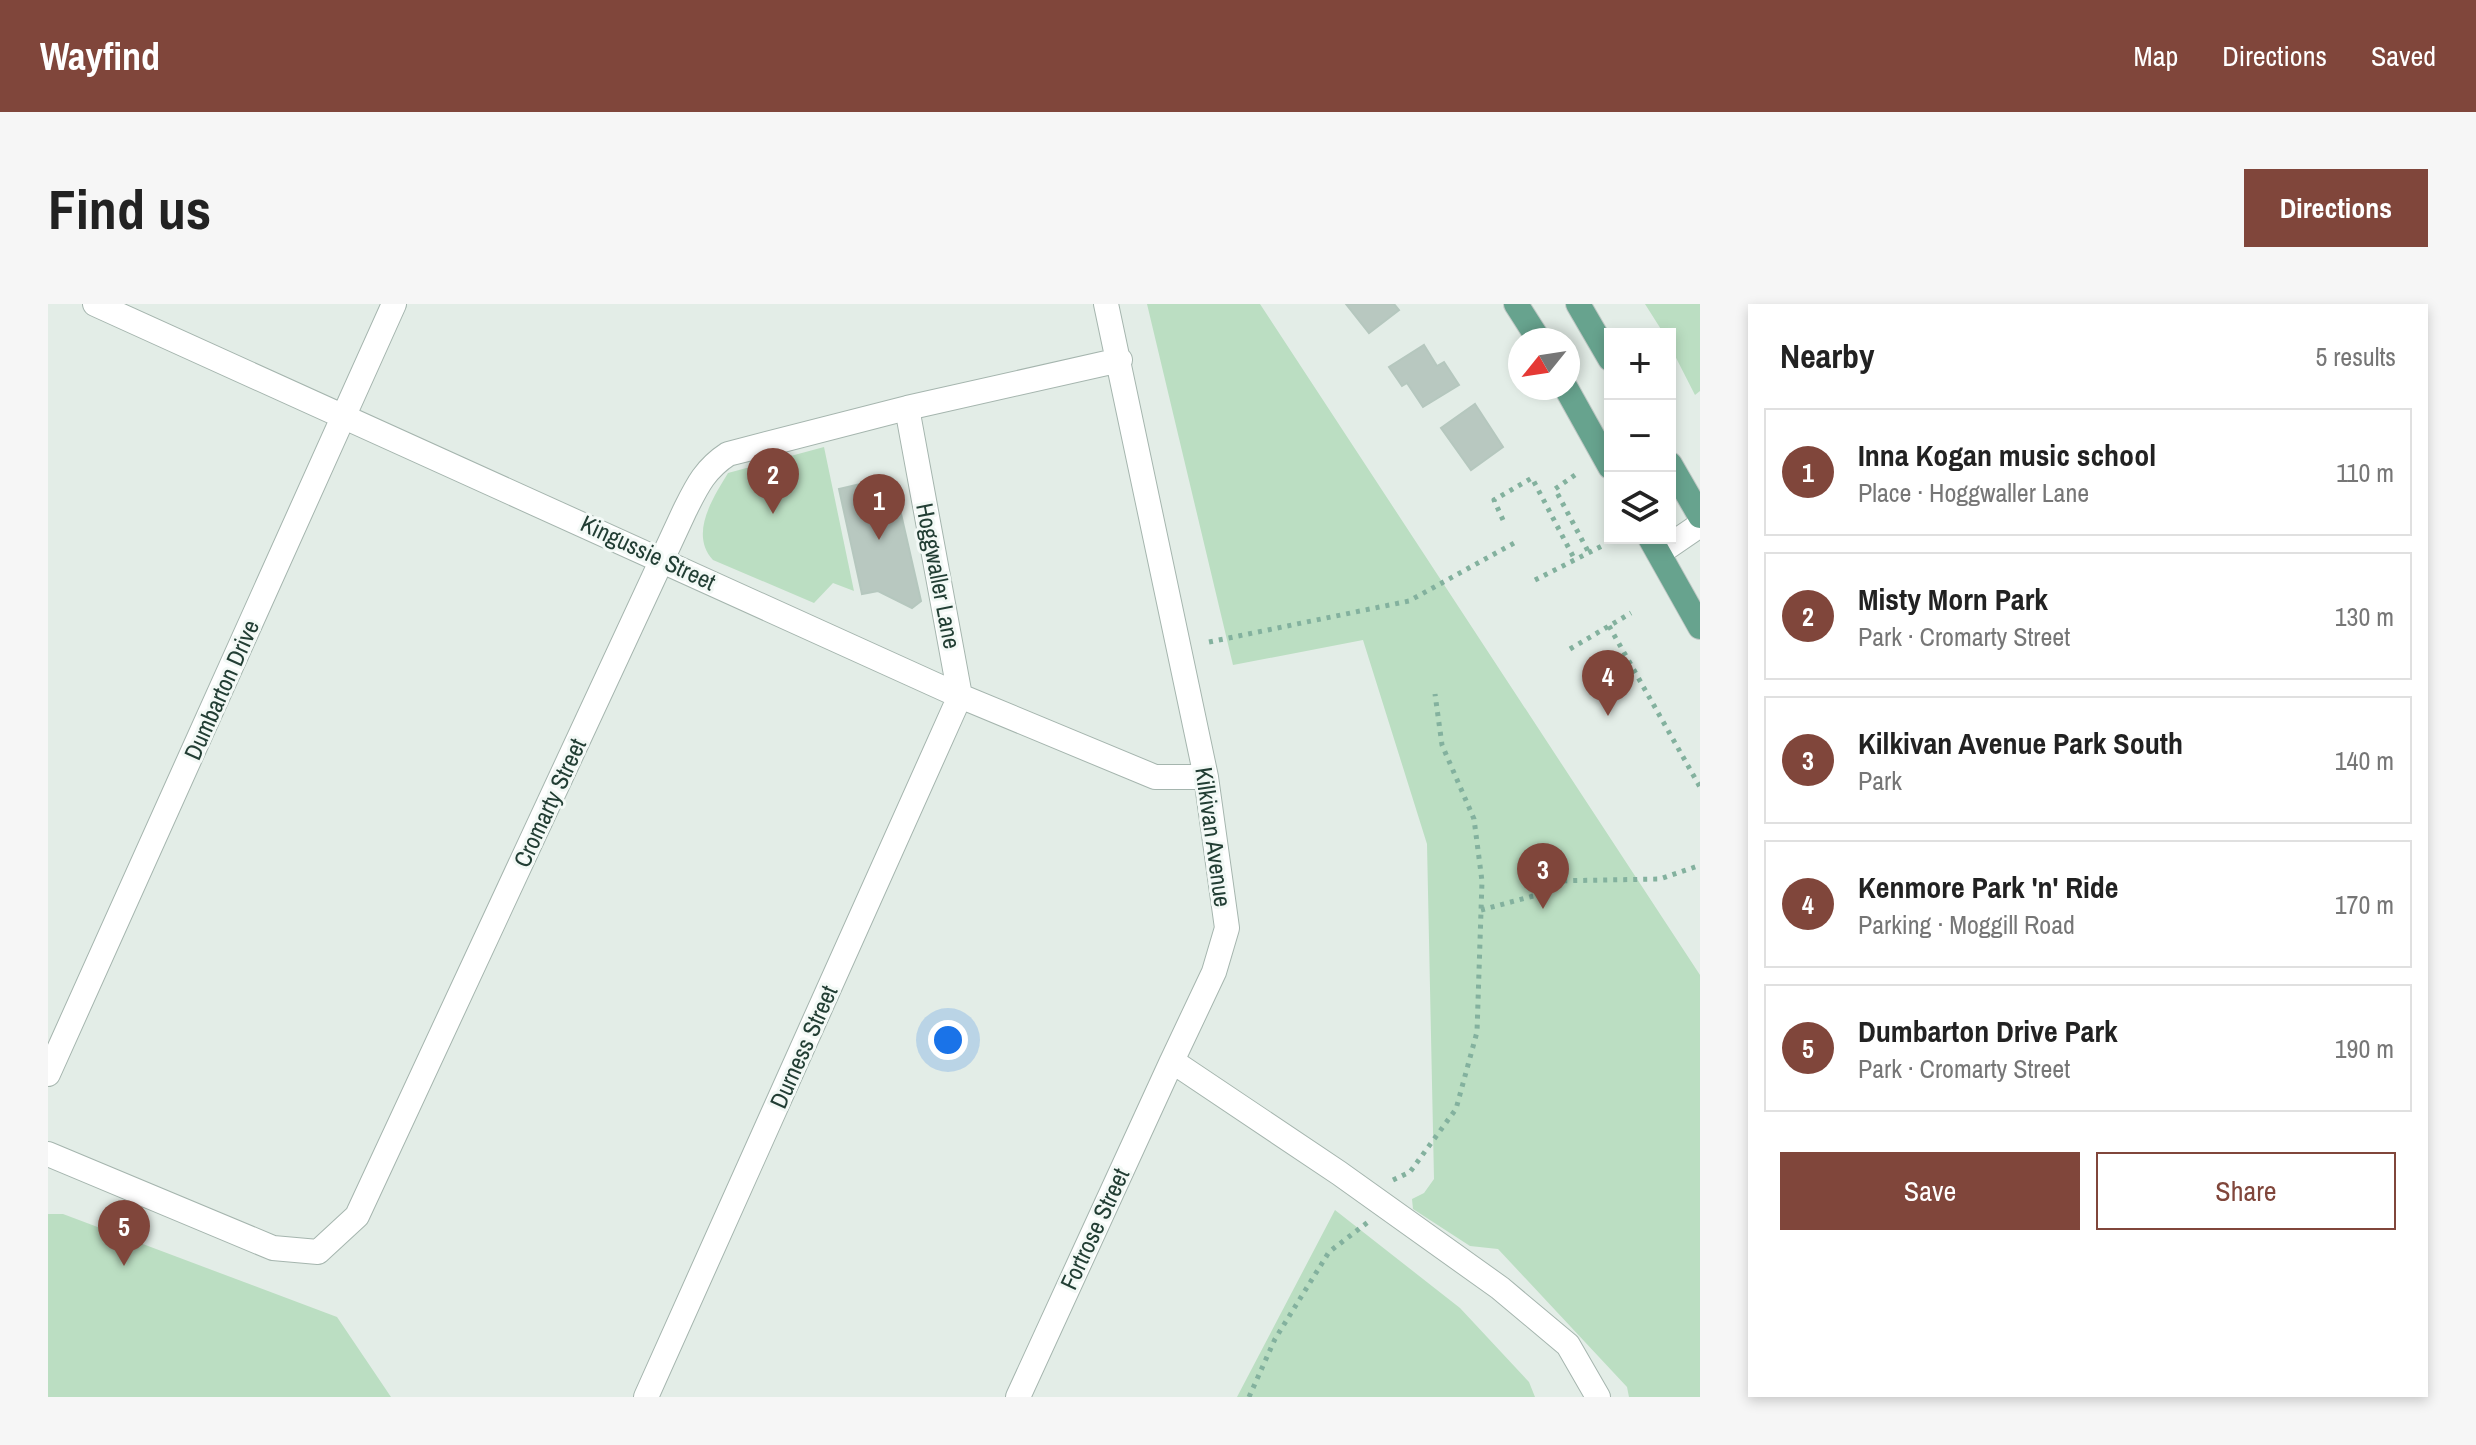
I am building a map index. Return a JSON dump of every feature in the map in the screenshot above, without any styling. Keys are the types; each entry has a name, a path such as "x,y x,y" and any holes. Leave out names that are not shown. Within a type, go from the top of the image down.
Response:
{"main road":[{"path":"1516,304 1531,328"},
{"path":"1578,304 1604,349"},
{"path":"1573,400 1604,456"},
{"path":"1675,472 1700,516"},
{"path":"1654,546 1700,627"}],"street":[{"name":"Kingussie Street","path":"95,304 960,696 1155,777 1206,777"},
{"name":"Dumbarton Drive","path":"48,1074 394,304"},
{"name":"Kilkivan Avenue","path":"1106,304 1206,777 1227,928 1214,972 1172,1061"},
{"name":"Cromarty Street","path":"48,1154 273,1248 318,1252 357,1216 702,476 728,454 907,408 1120,360"},
{"name":"Hoggwaller Lane","path":"907,408 960,696"},
{"path":"1654,546 1700,525"},
{"name":"Durness Street","path":"646,1397 960,696"},
{"path":"1172,1061 1500,1288 1568,1345 1598,1397"},
{"name":"Fortrose Street","path":"1018,1397 1172,1061"}],"path":[{"path":"1575,475 1555,489 1589,553"},
{"path":"1503,520 1494,500 1532,478 1575,560"},
{"path":"1209,642 1409,601 1516,542"},
{"path":"1535,580 1604,545"},
{"path":"1570,649 1631,613"},
{"path":"1609,626 1700,787"},
{"path":"1249,1397 1275,1339 1329,1252 1377,1200 1410,1172 1456,1109 1477,1032 1482,881 1474,819 1442,745 1435,694"},
{"path":"1481,910 1537,895 1551,881 1660,879 1698,866"}],"green space":[{"path":"1147,304 1260,304 1700,975 1700,1397 1629,1397 1627,1387 1498,1249 1470,1246 1413,1209 1412,1199 1424,1193 1434,1179 1427,844 1363,640 1233,665"},
{"path":"1645,304 1700,304 1700,391 1695,395 1676,358 1676,328 1660,328"},
{"path":"824,447 854,591 833,583 814,603 713,560 706,550 703,528 710,505 728,473"},
{"path":"1335,1210 1460,1308 1529,1382 1535,1397 1237,1397"},
{"path":"48,1214 63,1214 337,1317 391,1397 48,1397"}],"building":[{"path":"1346,304 1394,304 1399,310 1369,333"},
{"path":"1424,345 1437,366 1444,362 1459,385 1423,407 1407,383 1402,386 1389,367"},
{"path":"1475,404 1503,447 1471,470 1441,428"},
{"path":"890,477 893,479 921,601 912,608 878,591 862,594 839,489"}],"place":[{"name":"Misty Morn Park","path":"773,514"},
{"name":"Inna Kogan music school","path":"879,540"},
{"name":"Kenmore Park 'n' Ride","path":"1608,716"},
{"name":"Kilkivan Avenue Park South","path":"1543,909"},
{"name":"Dumbarton Drive Park","path":"124,1266"}]}
